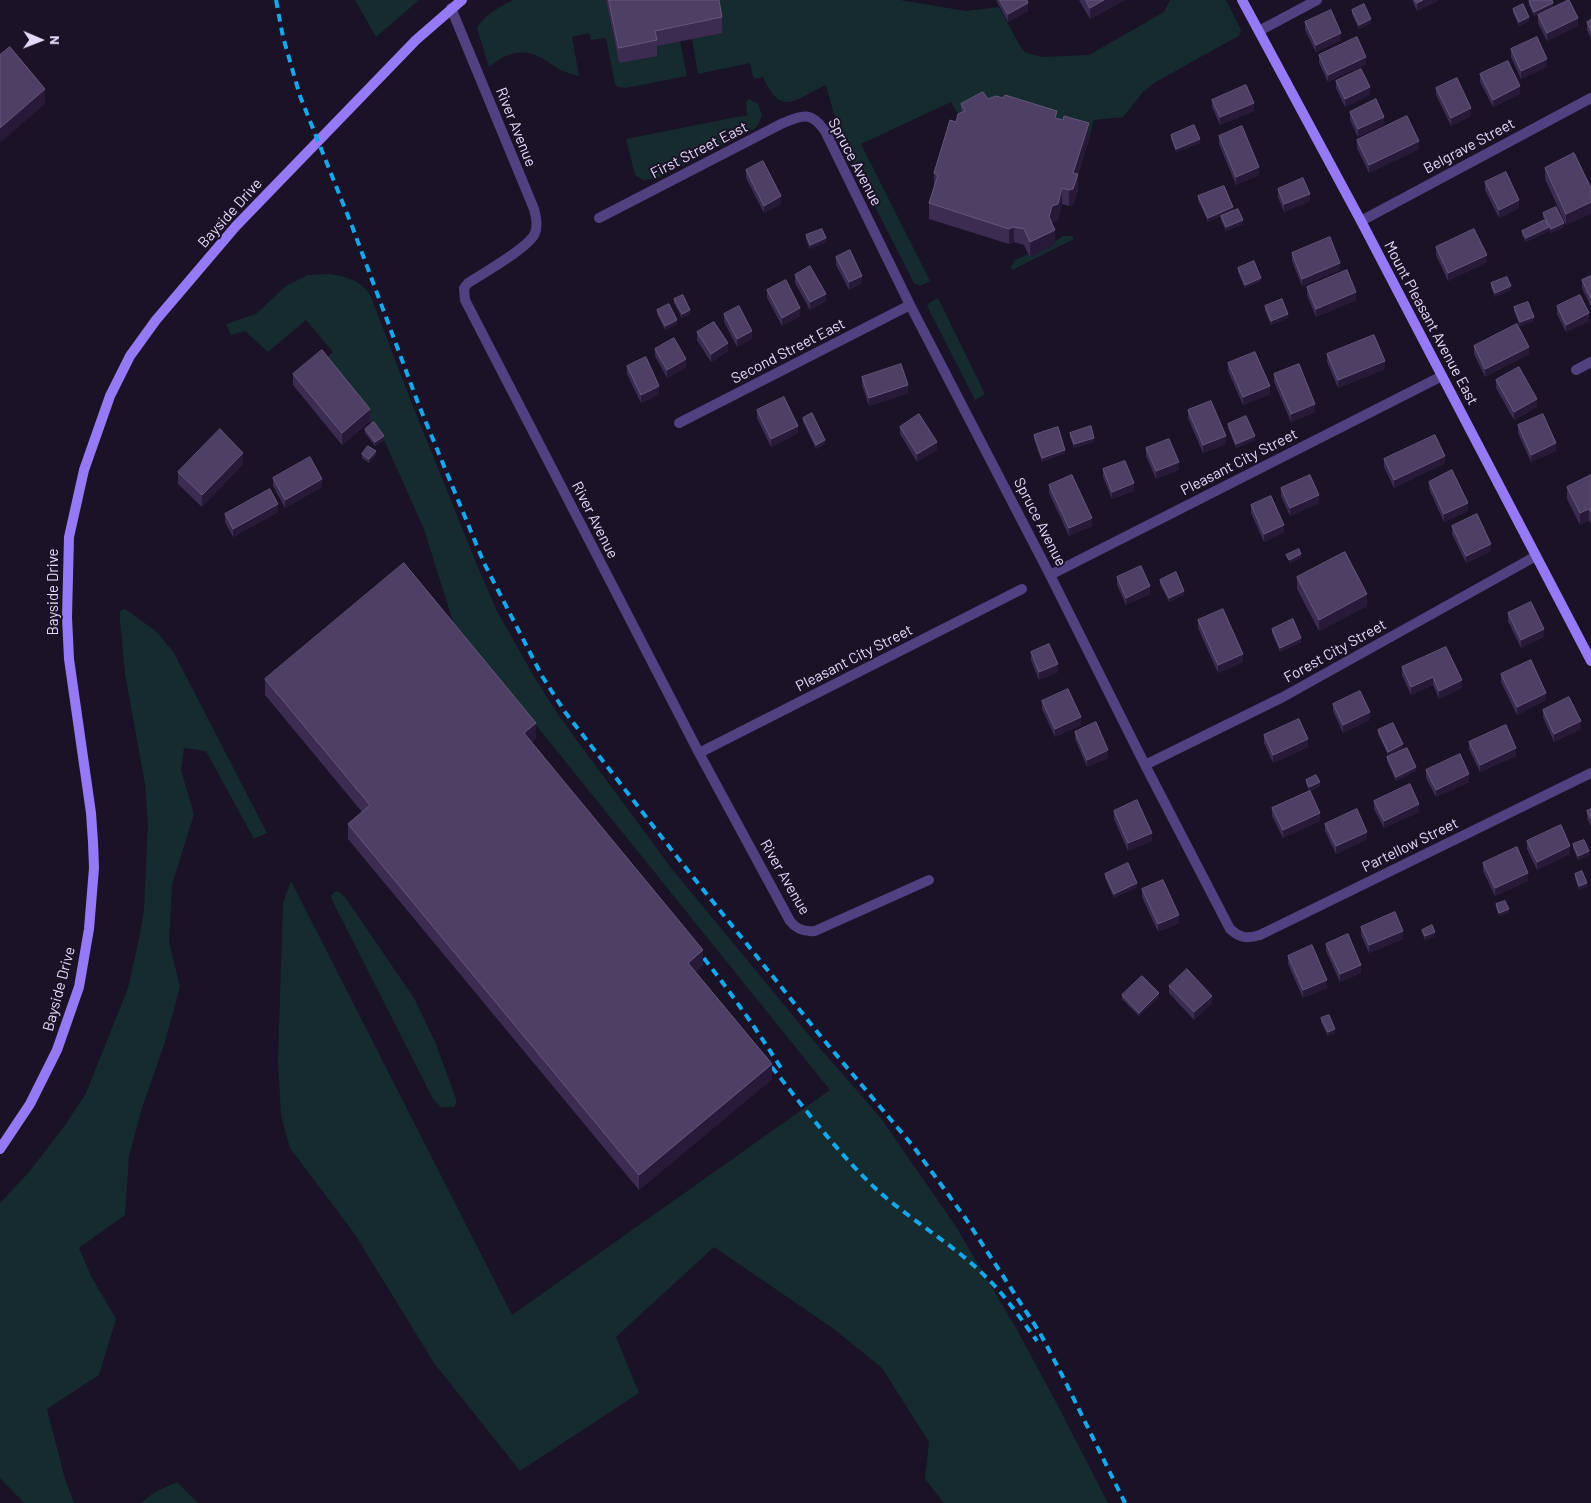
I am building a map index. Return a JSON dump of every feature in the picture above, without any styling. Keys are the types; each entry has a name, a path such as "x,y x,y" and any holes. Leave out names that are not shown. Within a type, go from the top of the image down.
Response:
{"main road":[{"name":"Bayside Drive","path":"0,1149 30,1104 57,1050 79,986 90,929 94,842 69,659 67,628 69,537 84,470 110,396 130,356 156,320 236,226 416,40 462,0"},
{"name":"Mount Pleasant Avenue East","path":"1242,0 1362,221 1591,660"}],"street":[{"path":"1259,30 1317,0"},
{"name":"River Avenue","path":"451,8 534,209 536,225 535,233 527,244 468,283 464,288 465,300 699,753 790,921 794,926 807,932 815,931 930,880"},
{"name":"Belgrave Street","path":"1362,221 1591,98"},
{"name":"First Street East","path":"600,218 783,123 800,116 814,118"},
{"name":"Spruce Avenue","path":"814,118 825,131 910,305 1230,929 1242,938"},
{"name":"Second Street East","path":"678,423 910,305"},
{"path":"1576,370 1591,362"},
{"name":"Pleasant City Street","path":"1050,575 1442,376"},
{"name":"Forest City Street","path":"1145,765 1283,697 1536,556"},
{"name":"Pleasant City Street","path":"699,753 1022,589"},
{"name":"Partellow Street","path":"1242,938 1260,935 1591,773"}],"green space":[{"path":"355,0 419,0 376,37"},
{"path":"513,0 606,0 619,63 655,46 680,41 687,76 626,88 618,87 615,84 606,38 591,40 589,33 572,37 579,76 562,71 539,57 527,53 514,53 499,59 489,67 477,28 488,15"},
{"path":"716,0 900,0 966,11 999,7 1025,52 1041,57 1089,55 1164,12 1170,0 1226,0 1241,30 1239,36 1154,83 1143,92 1123,117 1094,120 1089,138 1065,131 961,120 951,102 861,144 930,281 920,286 914,283 841,140 826,85 790,102 777,98 763,77 756,79 753,76 750,63 698,74 692,39"},
{"path":"749,99 758,104 762,115 754,129 656,179 643,180 635,175 626,139 747,115 746,102"},
{"path":"1063,236 1072,236 1074,239 1012,270 1011,267 1015,260 1028,254 1031,257"},
{"path":"329,274 342,276 359,283 371,297 477,565 497,611 536,680 559,716 672,869 818,1046 880,1117 955,1225 1016,1328 1108,1503 944,1503 925,1479 929,1442 882,1368 834,1329 714,1247 616,1337 639,1393 520,1471 434,1363 354,1233 290,1148 281,1116 278,1060 283,903 291,881 512,1315 830,1090 453,622 424,529 384,440 322,362 333,352 306,320 268,352 245,331 231,335 226,324 256,314 286,286 308,275"},
{"path":"938,298 985,394 975,400 927,306"},
{"path":"123,609 157,632 174,653 267,833 254,839 206,751 184,748 181,770 194,814 172,885 169,942 180,987 129,1156 125,1215 79,1248 91,1276 116,1319 99,1375 47,1409 65,1479 74,1503 24,1503 0,1478 0,1203 29,1172 66,1124 86,1093 128,988 139,939 144,910 148,824 145,784 125,674 120,620 120,612"},
{"path":"334,892 339,892 345,897 414,998 436,1044 456,1099 454,1107 441,1107 433,1099 332,900 331,896"},
{"path":"177,1482 198,1503 141,1503 155,1492"}],"building":[{"path":"609,0 719,0 722,17 655,31 657,40 619,48"},
{"path":"1000,0 1027,0 1028,3 1008,14"},
{"path":"1086,0 1104,0 1090,8"},
{"path":"1530,0 1552,0 1553,3 1534,12"},
{"path":"1569,0 1578,18 1547,33 1538,15"},
{"path":"1364,4 1371,19 1359,25 1352,10"},
{"path":"1523,4 1529,17 1519,22 1513,9"},
{"path":"1331,10 1341,33 1316,45 1305,22"},
{"path":"1591,20 1591,31 1587,22"},
{"path":"1357,37 1366,57 1328,75 1319,55"},
{"path":"1537,37 1547,59 1521,71 1511,49"},
{"path":"10,47 45,89 0,128 0,55"},
{"path":"1508,61 1520,86 1493,100 1480,74"},
{"path":"1361,69 1370,87 1345,99 1336,81"},
{"path":"1457,78 1471,108 1451,118 1436,88"},
{"path":"1246,85 1254,103 1220,117 1212,100"},
{"path":"983,92 988,99 996,96 1003,98 1005,95 1057,111 1055,118 1063,120 1064,116 1089,123 1073,173 1078,174 1073,189 1062,188 1058,204 1052,206 1049,217 1055,230 1030,242 1024,229 1014,227 1009,229 929,203 938,175 934,173 950,120 956,122 958,114 965,111 961,104"},
{"path":"1376,99 1384,117 1358,129 1350,112"},
{"path":"1407,116 1419,141 1369,165 1357,140"},
{"path":"1194,125 1200,139 1176,149 1171,135"},
{"path":"1242,126 1259,167 1236,177 1219,136"},
{"path":"1574,153 1591,188 1591,202 1566,214 1545,168"},
{"path":"763,161 781,196 764,206 746,170"},
{"path":"1506,172 1519,200 1499,210 1485,182"},
{"path":"1303,178 1310,194 1284,204 1278,189"},
{"path":"1224,186 1233,207 1208,218 1198,196"},
{"path":"1556,207 1564,223 1551,229 1543,213"},
{"path":"1238,209 1243,220 1226,227 1221,216"},
{"path":"1545,220 1549,227 1526,238 1522,231"},
{"path":"822,229 826,238 810,245 806,235"},
{"path":"1474,229 1487,255 1448,273 1436,247"},
{"path":"1330,237 1340,263 1302,279 1292,253"},
{"path":"850,250 862,276 849,282 836,257"},
{"path":"1254,261 1261,278 1245,285 1238,268"},
{"path":"810,266 826,294 810,302 795,275"},
{"path":"1347,270 1356,292 1316,309 1307,287"},
{"path":"1591,276 1591,299 1582,280"},
{"path":"1507,277 1511,286 1495,293 1491,283"},
{"path":"786,280 800,308 782,318 767,290"},
{"path":"683,295 690,310 682,314 674,299"},
{"path":"1580,295 1589,313 1566,325 1557,306"},
{"path":"1282,299 1288,314 1271,321 1265,306"},
{"path":"1528,302 1534,317 1520,322 1514,307"},
{"path":"669,304 677,320 665,326 657,310"},
{"path":"739,306 752,331 737,339 724,314"},
{"path":"714,322 728,343 711,354 697,332"},
{"path":"1517,324 1529,347 1485,369 1474,346"},
{"path":"1374,335 1385,361 1338,380 1327,354"},
{"path":"674,338 686,359 667,370 655,349"},
{"path":"322,350 370,409 342,433 293,374"},
{"path":"1255,352 1270,386 1243,397 1228,363"},
{"path":"646,357 659,386 641,395 627,366"},
{"path":"901,364 908,385 869,398 862,377"},
{"path":"1299,364 1315,404 1291,414 1274,374"},
{"path":"1519,367 1537,399 1514,412 1496,380"},
{"path":"784,397 798,426 771,439 757,410"},
{"path":"1211,401 1226,436 1203,445 1188,410"},
{"path":"812,413 825,440 816,445 803,418"},
{"path":"919,414 937,442 917,454 900,427"},
{"path":"1543,414 1556,443 1531,455 1518,425"},
{"path":"1246,416 1255,436 1236,444 1228,424"},
{"path":"374,422 384,436 375,442 365,429"},
{"path":"1091,426 1094,438 1074,444 1070,433"},
{"path":"1058,427 1065,450 1042,458 1034,435"},
{"path":"220,429 243,453 202,495 178,472"},
{"path":"1435,435 1445,456 1394,480 1384,459"},
{"path":"1169,439 1179,462 1156,471 1146,448"},
{"path":"368,446 376,451 369,459 362,454"},
{"path":"310,457 322,479 285,500 273,478"},
{"path":"1125,461 1134,483 1112,492 1103,469"},
{"path":"1452,470 1468,503 1444,514 1429,482"},
{"path":"1072,475 1092,518 1069,528 1049,485"},
{"path":"1310,475 1319,495 1290,508 1281,488"},
{"path":"1591,475 1591,512 1589,509 1580,513 1567,487"},
{"path":"270,489 278,504 233,529 225,514"},
{"path":"1271,496 1284,525 1264,534 1251,505"},
{"path":"1477,514 1491,544 1466,556 1452,526"},
{"path":"1299,549 1301,554 1289,560 1286,555"},
{"path":"1345,552 1367,594 1319,620 1297,577"},
{"path":"404,563 536,723 524,733 703,950 688,963 772,1064 639,1175 348,824 370,805 265,679"},
{"path":"1141,566 1150,586 1126,598 1117,577"},
{"path":"1176,572 1184,591 1169,598 1160,580"},
{"path":"1531,602 1544,629 1521,640 1508,613"},
{"path":"1223,609 1243,654 1218,665 1198,620"},
{"path":"1293,619 1301,638 1280,648 1272,629"},
{"path":"1049,644 1058,664 1039,672 1031,652"},
{"path":"1446,647 1462,680 1439,691 1433,677 1411,687 1402,667"},
{"path":"1531,660 1546,693 1517,707 1501,674"},
{"path":"1068,689 1081,717 1055,729 1042,701"},
{"path":"1360,691 1370,712 1343,725 1333,704"},
{"path":"1569,697 1581,721 1554,734 1543,710"},
{"path":"1299,719 1308,739 1273,755 1264,735"},
{"path":"1096,722 1108,750 1087,760 1075,732"},
{"path":"1393,723 1403,744 1388,752 1378,730"},
{"path":"1506,725 1516,748 1480,765 1469,742"},
{"path":"1407,748 1416,767 1396,777 1387,757"},
{"path":"1460,754 1469,774 1436,790 1426,770"},
{"path":"1316,775 1320,782 1309,787 1306,780"},
{"path":"1410,784 1419,804 1384,821 1374,801"},
{"path":"1310,791 1320,813 1283,830 1272,808"},
{"path":"1137,800 1152,833 1128,843 1114,811"},
{"path":"1357,809 1367,832 1336,846 1325,824"},
{"path":"1591,809 1591,819 1587,811"},
{"path":"1561,825 1570,846 1537,862 1527,841"},
{"path":"1584,840 1589,851 1578,856 1573,844"},
{"path":"1517,847 1528,873 1495,888 1483,863"},
{"path":"1128,863 1137,883 1114,894 1105,874"},
{"path":"1582,871 1587,883 1579,886 1575,874"},
{"path":"1163,880 1179,915 1158,924 1142,889"},
{"path":"1505,901 1509,909 1499,913 1496,904"},
{"path":"1395,912 1403,931 1369,945 1361,927"},
{"path":"1432,925 1435,932 1425,936 1422,930"},
{"path":"1348,934 1361,965 1340,974 1326,944"},
{"path":"1312,945 1327,980 1303,990 1288,956"},
{"path":"1187,969 1212,996 1194,1012 1169,986"},
{"path":"1142,976 1159,993 1139,1013 1122,995"},
{"path":"1329,1015 1335,1029 1328,1032 1321,1018"}],"railway":[{"path":"276,0 283,37 300,96 352,226 418,403 484,563 542,676 565,712 681,862 823,1039 913,1146 966,1219 1040,1333 1125,1503"},
{"path":"695,947 719,977 783,1071"},
{"path":"763,1056 817,1124 861,1174 889,1200 959,1253 985,1276 1006,1299 1037,1341"}]}
